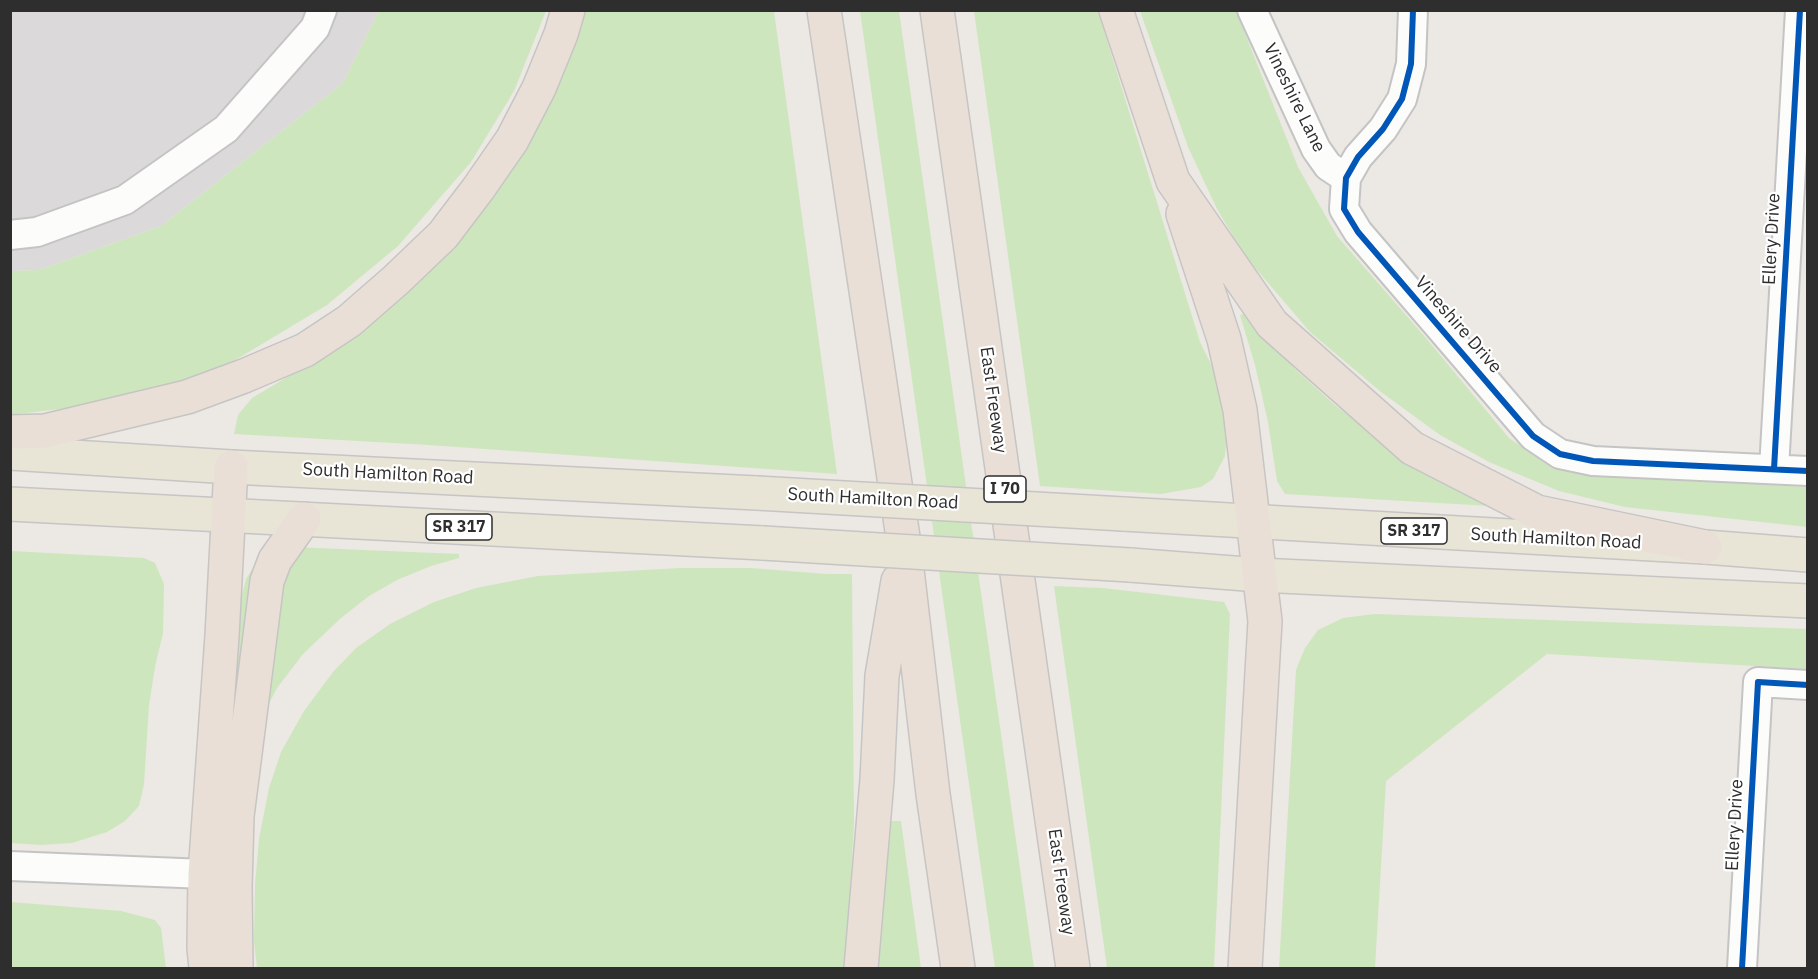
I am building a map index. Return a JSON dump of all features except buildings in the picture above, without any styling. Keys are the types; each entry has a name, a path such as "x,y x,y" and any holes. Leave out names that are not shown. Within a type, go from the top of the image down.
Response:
{"highway":[{"path":"10,432 45,431 187,397 305,350 349,321 396,280 443,234 478,189 512,140 539,88 561,34 568,10"},
{"path":"824,10 904,544 933,794 958,969"},
{"name":"East Freeway","path":"937,10 1073,969"},
{"path":"1116,10 1224,339 1240,410 1265,621 1245,969"},
{"path":"1173,181 1272,324 1412,448 1537,512 1705,547"},
{"path":"206,969 205,874 231,467"},
{"path":"236,969 237,816 267,581 275,560 304,519"},
{"path":"861,969 877,780 882,676 904,544"}],"main road":[{"name":"South Hamilton Road","path":"10,453 231,467 757,493 1705,547 1808,555"},
{"name":"SR 317","path":"10,504 763,543 1259,575 1808,601"}],"street":[{"path":"10,235 37,232 125,200 226,129 315,28 322,10"},
{"name":"Vineshire Lane","path":"1252,10 1316,149 1328,166 1346,178"},
{"name":"Vineshire Drive","path":"1413,10 1411,64 1402,99 1383,129 1358,157 1346,178 1344,209 1358,232 1533,436 1560,454 1593,461 1808,471"},
{"name":"Ellery Drive","path":"1774,469 1800,10"},
{"name":"Ellery Drive","path":"1742,969 1758,682 1808,685"},
{"path":"10,866 205,874"}],"shaded area":[{"path":"10,11 379,11 343,83 161,226 39,270 11,271"}],"green space":[{"path":"379,11 546,11 514,91 471,162 398,246 327,305 237,359 185,384 77,407 11,414 10,271 39,270 161,226 343,83"},
{"path":"584,11 774,11 837,474 429,445 234,434 238,415 252,398 329,352 389,309 427,275 478,211 561,74"},
{"path":"860,11 899,11 1034,968 995,968"},
{"path":"974,11 1098,11 1200,342 1217,376 1227,409 1225,456 1213,479 1201,487 1161,494 1040,486"},
{"path":"1140,11 1236,11 1298,167 1337,236 1509,438 1553,468 1579,473 1807,487 1807,527 1625,507 1559,491 1489,462 1440,435 1381,392 1310,332 1245,256 1217,209 1188,147"},
{"path":"1247,313 1295,369 1336,406 1372,433 1490,506 1285,494 1277,481 1268,422 1255,365 1240,315"},
{"path":"294,547 459,554 459,558 431,566 397,580 369,596 341,618 303,654 277,688 248,744 226,797 240,603 246,579 260,557"},
{"path":"11,551 144,558 155,563 164,584 163,633 149,705 144,784 139,806 125,821 107,832 72,843 41,845 11,843"},
{"path":"680,568 751,568 852,574 854,825 847,940 843,968 257,968 254,942 255,885 259,839 269,788 281,752 304,711 333,672 356,648 390,624 434,602 476,588 538,576"},
{"path":"1054,586 1103,588 1224,602 1230,614 1214,968 1107,968"},
{"path":"1374,614 1807,629 1807,669 1547,654 1386,781 1375,968 1279,968 1296,670 1305,648 1318,630 1343,618"},
{"path":"887,821 901,821 921,968 875,968"},
{"path":"11,902 121,911 155,920 161,928 166,968 11,968"}],"cycle path":[{"path":"1413,10 1411,64 1402,99 1383,129 1358,157 1346,178 1344,209 1358,232 1533,436 1560,454 1593,461 1808,471"},
{"path":"1774,469 1800,10"},
{"path":"1742,968 1758,682 1808,685"}]}
